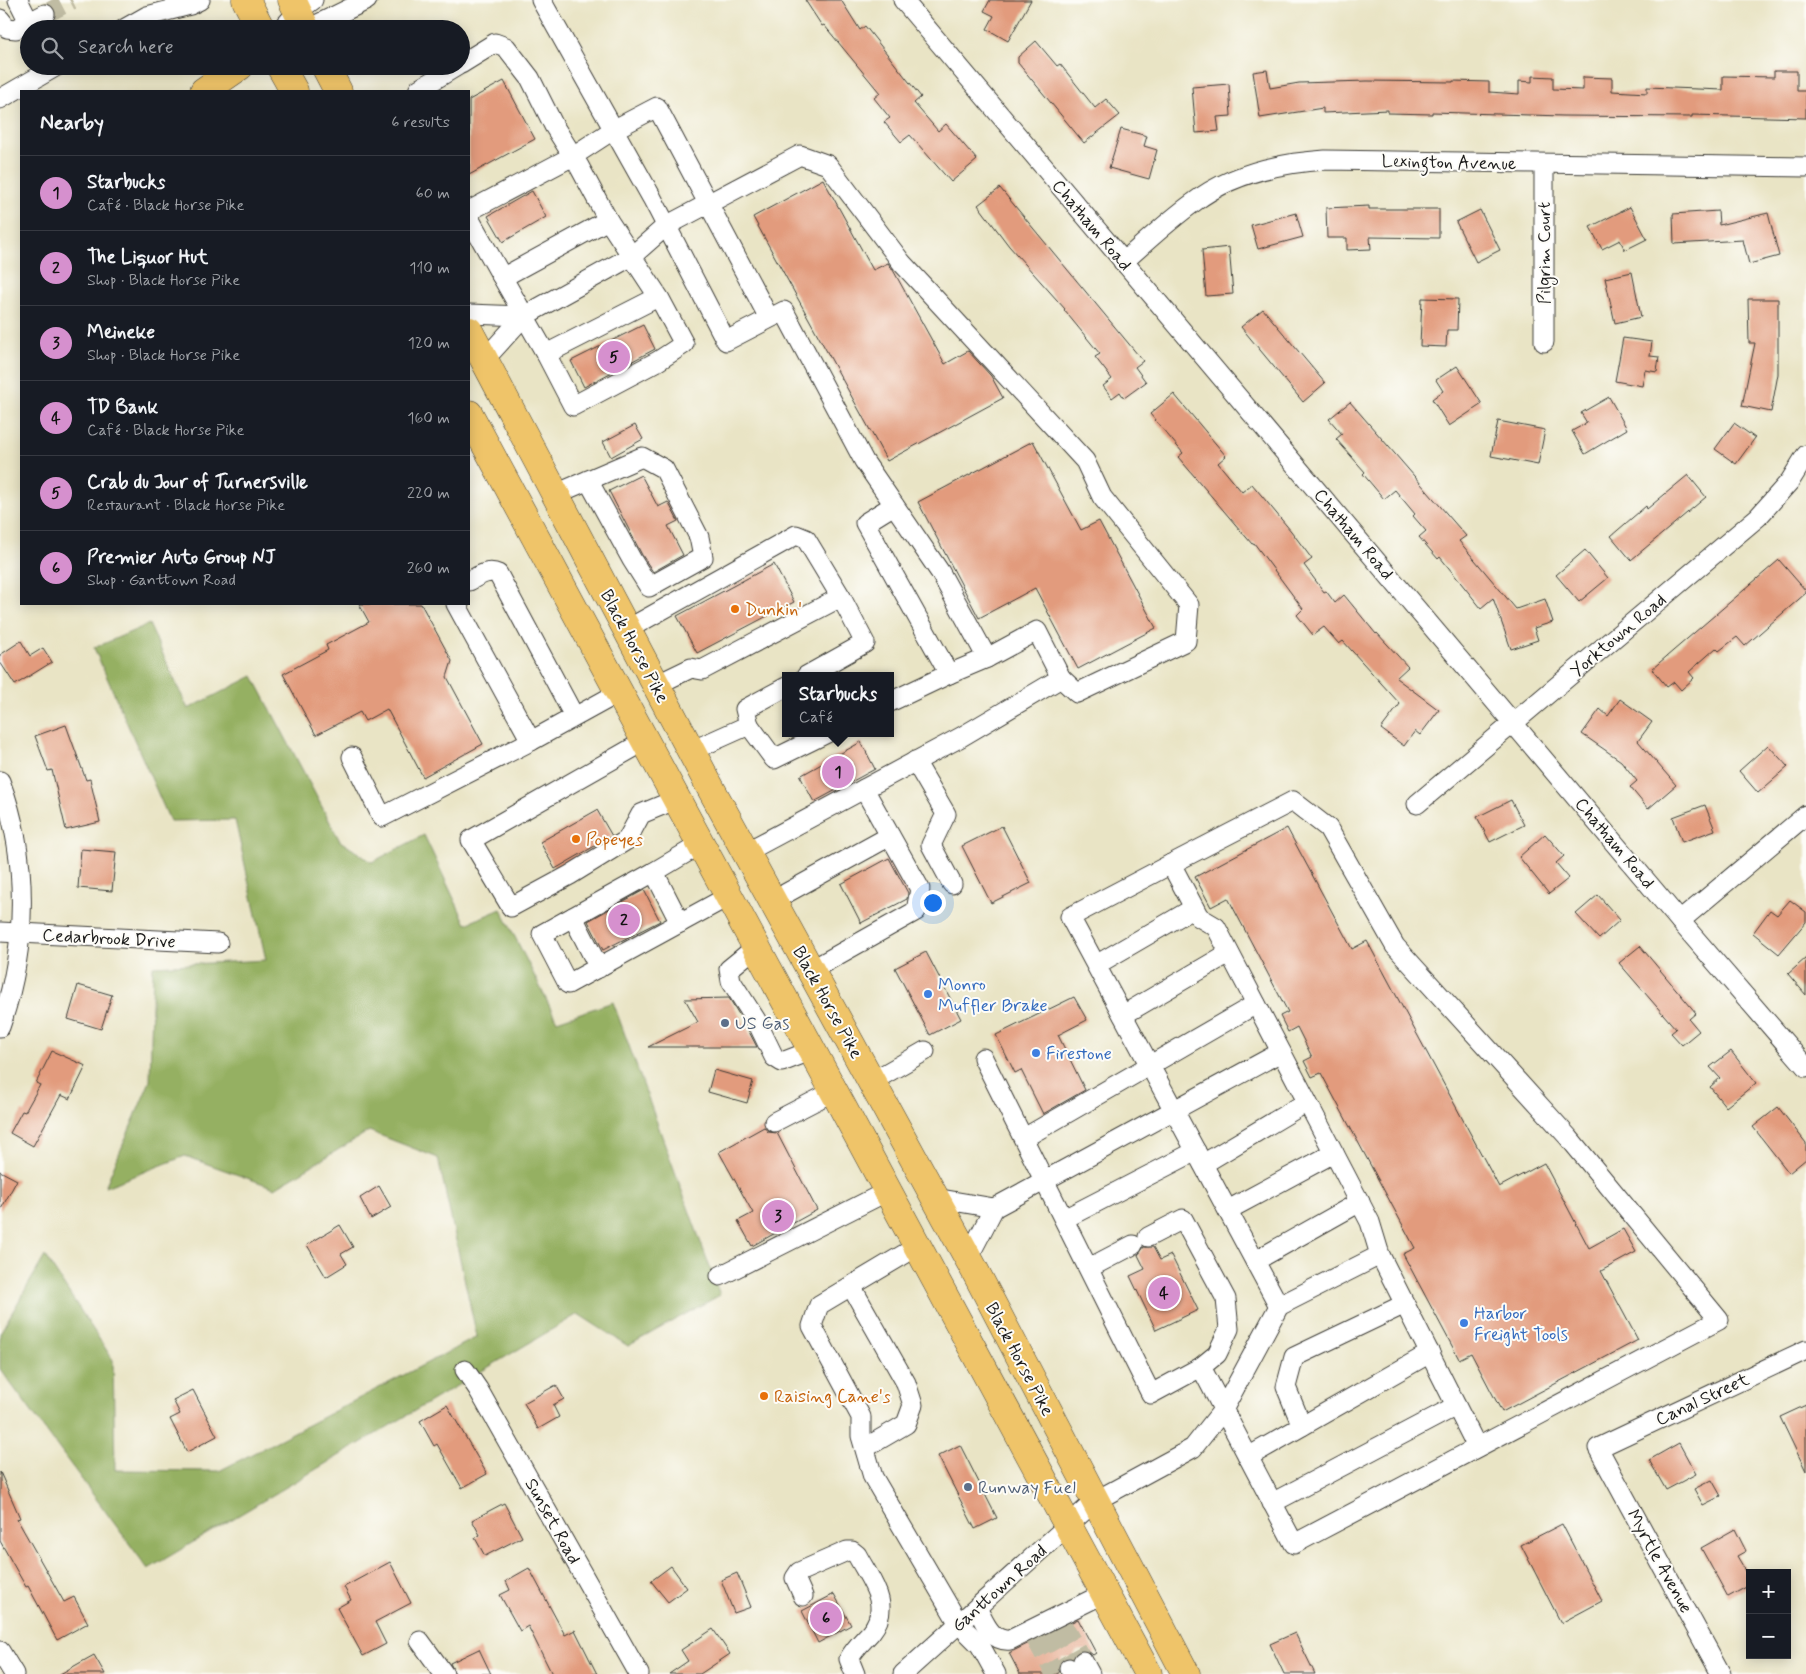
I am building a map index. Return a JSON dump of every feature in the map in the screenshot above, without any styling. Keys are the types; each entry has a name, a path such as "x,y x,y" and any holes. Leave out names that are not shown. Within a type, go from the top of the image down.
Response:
{"highway":[{"path":"246,0 256,20"},
{"path":"205,90 227,75"},
{"path":"330,75 337,90"},
{"name":"Black Horse Pike","path":"470,333 691,751 968,1258 1186,1674"},
{"name":"Black Horse Pike","path":"471,425 620,692 1148,1674"},
{"path":"542,550 558,555 563,560 670,746 676,750 691,751"}],"street":[{"path":"18,0 37,18 33,20"},
{"path":"140,20 147,16 190,5 200,0"},
{"path":"300,16 367,0"},
{"path":"541,0 666,226 726,341 784,310 864,461 940,572 987,658"},
{"name":"Chatham Road","path":"903,0 1680,921 1806,1067"},
{"path":"0,19 7,28 20,26"},
{"path":"470,59 496,43 506,47 530,78 554,126 573,156 608,220 658,297 684,344 658,361 573,406 546,354 470,220"},
{"path":"0,99 41,75"},
{"path":"420,90 443,75"},
{"path":"470,210 573,156 613,130 658,108 769,318"},
{"path":"484,360 524,316 632,256 666,226 800,156 828,165 902,263 1085,461 1102,498 1189,605 1186,641 1077,693 1061,678 1037,631 987,658 894,700"},
{"name":"Lexington Avenue","path":"1123,262 1193,202 1207,193 1244,176 1283,165 1325,160 1806,167"},
{"name":"Pilgrim Court","path":"1544,164 1544,342"},
{"path":"502,275 509,274 608,220"},
{"path":"546,354 658,297"},
{"path":"470,314 524,316"},
{"name":"Yorktown Road","path":"1417,804 1758,517 1790,481 1806,455"},
{"path":"556,494 588,480 642,457 664,469 699,537 703,557 649,587 588,480"},
{"path":"894,505 865,523 949,674"},
{"path":"626,630 796,535 806,540 841,597 864,643 813,672"},
{"path":"470,581 487,572 492,571 498,574 574,716"},
{"path":"656,685 691,668 702,670 841,597"},
{"path":"457,605 531,741"},
{"path":"746,852 961,737 1061,678"},
{"path":"782,689 745,709 749,725 774,759 819,737"},
{"path":"352,757 382,817 531,741 620,692"},
{"path":"691,751 749,725"},
{"path":"645,741 471,840 511,906 570,875 627,840 641,814 677,799"},
{"path":"915,761 946,814 931,845 952,884"},
{"path":"0,781 15,832 20,865 18,961 0,1027"},
{"path":"810,970 916,912 920,889 864,789"},
{"path":"1201,1367 1294,1544 1719,1320 1569,1138 1395,946 1328,828 1293,801 1070,917 1279,1306 1380,1255"},
{"path":"1680,921 1806,815"},
{"path":"772,901 890,836"},
{"path":"701,844 542,934 568,984 729,896"},
{"path":"1171,864 1199,918 1216,927 1308,1102 1370,1222 1380,1255 1477,1447"},
{"path":"654,872 680,923"},
{"path":"1096,965 1194,908"},
{"path":"573,917 599,968"},
{"name":"Cedarbrook Drive","path":"0,932 218,943"},
{"path":"756,946 729,969 730,981 756,1020 774,1057 782,1062 813,1050"},
{"path":"1123,1015 1230,954"},
{"path":"1024,1138 1256,1004"},
{"path":"872,1082 925,1051"},
{"path":"968,1258 994,1208 1281,1052"},
{"path":"983,1058 1151,1394 1201,1367 1217,1354 1228,1329 1226,1299 1183,1219 1089,1268"},
{"path":"774,1122 834,1091"},
{"path":"1064,1219 1199,1157 1308,1102"},
{"path":"1228,1210 1334,1153"},
{"path":"720,1276 888,1191"},
{"path":"935,1198 994,1208"},
{"path":"1255,1261 1360,1202"},
{"path":"918,1246 819,1305 812,1326 861,1417 861,1436 873,1477 959,1624 980,1645 996,1674"},
{"path":"852,1286 906,1383 912,1405 906,1424 865,1448"},
{"path":"1302,1426 1286,1387 1294,1357 1405,1304"},
{"name":"Ganttown Road","path":"904,1674 1095,1501 1193,1448 1223,1410 1279,1306"},
{"name":"Canal Street","path":"1598,1448 1806,1350"},
{"path":"1248,1457 1430,1353"},
{"name":"Sunset Road","path":"465,1370 478,1389 639,1674"},
{"path":"1272,1503 1456,1406"},
{"name":"Myrtle Avenue","path":"1598,1448 1721,1674"},
{"path":"803,1596 796,1578 799,1572 847,1551 852,1551 856,1555 879,1597 881,1605 878,1621 849,1660 855,1674"},
{"path":"977,1608 994,1638 1002,1641 1046,1627 1105,1593"},
{"path":"420,1641 444,1674"},
{"path":"0,1650 14,1674"}],"green space":[{"path":"149,624 188,709 253,676 340,841 372,862 424,835 466,924 501,909 557,1021 613,1002 720,1295 628,1346 578,1314 148,1569 0,1369 0,1333 45,1256 113,1360 115,1470 219,1471 477,1337 438,1158 369,1131 275,1188 185,1156 105,1187 150,1081 153,966 266,960 235,820 170,821 94,648"}],"building":[{"path":"805,0 841,0 860,30 865,26 921,97 914,103 938,131 946,124 977,160 951,182 910,135 901,142 884,122 890,118 874,98 880,93 824,25 822,26"},
{"path":"990,0 1031,0 1008,41 987,29 994,16 984,11"},
{"path":"1036,41 1057,66 1060,64 1095,108 1106,99 1120,115 1084,143 1018,63 1018,57"},
{"path":"1267,70 1270,88 1299,83 1453,81 1489,82 1489,92 1519,94 1519,81 1532,82 1532,76 1553,77 1553,89 1583,90 1583,77 1612,78 1612,91 1647,93 1647,87 1723,90 1723,76 1774,77 1774,71 1797,71 1797,91 1806,91 1806,118 1692,115 1692,117 1563,116 1432,112 1432,114 1388,113 1388,110 1323,113 1323,108 1260,118 1253,72"},
{"path":"504,81 535,139 470,174 470,99"},
{"path":"1229,84 1231,116 1217,117 1219,131 1196,133 1192,87"},
{"path":"1121,129 1147,136 1144,146 1157,150 1149,179 1109,168"},
{"path":"823,179 873,270 888,263 945,364 968,351 991,376 1003,398 887,461 753,217"},
{"path":"1000,188 1143,361 1135,367 1146,382 1124,398 1120,392 1112,398 1103,386 1112,379 1095,357 1100,354 1065,309 1009,246 978,205"},
{"path":"532,191 546,217 503,242 488,216"},
{"path":"1369,206 1369,209 1439,209 1439,238 1370,237 1371,249 1347,250 1347,238 1327,238 1326,208"},
{"path":"1630,207 1647,239 1625,250 1620,240 1602,249 1590,227"},
{"path":"1480,210 1500,250 1476,262 1456,222"},
{"path":"1718,211 1719,225 1768,213 1779,256 1749,264 1743,240 1674,244 1673,214"},
{"path":"1296,213 1303,237 1258,249 1251,225"},
{"path":"1229,247 1233,294 1206,296 1202,250"},
{"path":"1632,272 1641,317 1615,323 1605,278"},
{"path":"1422,298 1458,299 1457,330 1447,330 1446,347 1420,346"},
{"path":"1748,299 1778,299 1778,374 1771,412 1742,406 1755,343 1749,343"},
{"path":"1263,309 1325,383 1303,402 1241,327"},
{"path":"643,325 655,349 584,387 571,361"},
{"path":"1623,338 1652,342 1650,356 1659,357 1657,372 1645,370 1642,386 1615,381"},
{"path":"1457,366 1482,404 1449,426 1432,399 1443,391 1436,380"},
{"path":"1174,394 1226,456 1218,463 1242,492 1252,484 1291,531 1312,559 1304,565 1324,592 1326,591 1335,603 1344,595 1376,634 1408,667 1396,678 1439,710 1420,735 1415,731 1404,746 1381,729 1400,704 1343,641 1339,644 1324,627 1313,635 1297,615 1303,609 1254,543 1252,544 1178,457 1183,453 1150,414"},
{"path":"1609,397 1627,429 1585,454 1572,431 1587,423 1581,413"},
{"path":"1350,402 1466,536 1459,541 1516,609 1545,599 1553,622 1534,628 1538,640 1511,649 1493,598 1481,608 1440,557 1438,559 1419,537 1426,531 1395,490 1384,499 1363,474 1365,472 1336,439 1342,434 1329,419"},
{"path":"1498,421 1545,430 1538,465 1491,456"},
{"path":"1734,423 1755,438 1736,464 1715,449"},
{"path":"635,425 643,439 611,457 603,442"},
{"path":"1033,441 1081,530 1099,521 1156,628 1078,669 1035,588 979,618 918,502"},
{"path":"641,475 658,507 668,502 678,521 668,526 683,555 653,572 642,555 609,491"},
{"path":"1688,475 1706,497 1631,560 1611,536 1646,506 1647,509"},
{"path":"1585,550 1608,578 1579,602 1556,575"},
{"path":"1779,560 1806,593 1745,646 1737,637 1719,651 1716,648 1689,672 1694,678 1681,690 1674,682 1667,687 1652,669"},
{"name":"Dunkin'","path":"774,564 794,602 697,653 677,616"},
{"path":"360,605 422,605 452,661 447,677 483,744 423,777 387,709 365,721 360,712 316,735 283,674 328,650 326,645 369,622"},
{"path":"21,641 30,656 43,648 52,662 15,685 0,662 0,655"},
{"path":"1620,699 1652,722 1638,741 1676,785 1648,809 1630,787 1637,781 1621,761 1582,734 1600,709 1608,716"},
{"path":"66,725 86,780 90,779 100,822 66,830 52,770 48,771 35,736"},
{"path":"861,742 875,769 814,802 800,776"},
{"path":"1768,745 1788,767 1758,793 1739,771"},
{"path":"1511,800 1524,825 1490,842 1477,817"},
{"path":"1705,805 1715,830 1682,842 1673,817"},
{"name":"Popeyes","path":"597,810 612,836 555,869 540,842"},
{"path":"1002,826 1031,883 991,903 962,846"},
{"path":"1287,828 1352,949 1367,941 1499,1187 1544,1163 1589,1248 1623,1229 1636,1252 1601,1271 1638,1340 1502,1412 1471,1353 1459,1359 1403,1254 1415,1248 1321,1073 1312,1077 1304,1061 1312,1057 1297,1027 1288,1032 1280,1016 1288,1012 1228,898 1211,907 1195,877"},
{"path":"1545,834 1564,856 1556,863 1569,878 1549,894 1519,857"},
{"path":"81,849 116,852 112,891 78,888"},
{"path":"889,858 908,893 907,899 861,923 841,884"},
{"path":"644,890 660,921 603,950 588,921"},
{"path":"1598,895 1620,920 1599,939 1576,914"},
{"path":"1790,900 1806,912 1806,922 1779,954 1753,933 1770,910 1777,915"},
{"path":"1640,946 1696,1013 1689,1019 1699,1031 1682,1045 1671,1033 1676,1029 1619,963"},
{"name":"Monro Muffler Brake","path":"926,952 961,1019 930,1035 895,968"},
{"path":"1806,958 1806,995 1788,974"},
{"path":"78,985 112,995 101,1029 68,1019"},
{"name":"Firestone","path":"1074,997 1087,1020 1058,1035 1085,1090 1043,1114 1021,1070 1015,1073 996,1035"},
{"name":"US Gas","path":"729,998 757,1047 648,1047 698,1022 685,999"},
{"path":"52,1051 86,1066 70,1099 61,1095 33,1146 10,1133 22,1111 25,1112 40,1085 36,1083"},
{"path":"1731,1051 1756,1083 1726,1107 1710,1087 1720,1078 1710,1067"},
{"path":"714,1070 753,1081 747,1103 708,1092"},
{"path":"1778,1107 1806,1143 1806,1159 1789,1173 1753,1127"},
{"path":"764,1127 768,1132 777,1133 817,1210 752,1246 738,1221 753,1213 719,1152"},
{"path":"0,1171 17,1180 0,1211"},
{"path":"379,1186 391,1207 371,1219 360,1198"},
{"path":"340,1225 353,1247 341,1254 347,1264 326,1277 307,1245"},
{"path":"1144,1247 1153,1247 1160,1260 1171,1255 1198,1310 1156,1330 1130,1276 1145,1269 1138,1255"},
{"path":"556,1385 564,1399 553,1405 559,1417 538,1429 524,1403"},
{"path":"193,1390 217,1436 187,1452 170,1419 180,1414 173,1400"},
{"path":"447,1405 487,1474 462,1488 437,1444 434,1446 420,1421"},
{"path":"1806,1405 1806,1471 1780,1417"},
{"path":"1679,1443 1696,1474 1666,1490 1649,1460"},
{"name":"Runway Fuel","path":"960,1445 997,1518 975,1529 938,1456"},
{"path":"0,1472 20,1518 17,1519 64,1602 74,1597 88,1623 57,1640 28,1586 26,1587 0,1541"},
{"path":"1712,1480 1721,1496 1703,1505 1694,1489"},
{"path":"504,1503 522,1537 485,1556 475,1538 480,1535 472,1520"},
{"path":"1562,1524 1602,1601 1561,1623 1521,1545"},
{"path":"1735,1529 1746,1551 1737,1556 1746,1571 1746,1587 1728,1597 1701,1548"},
{"path":"390,1562 411,1603 375,1622 386,1644 363,1656 337,1608 351,1600 344,1587"},
{"path":"671,1566 687,1588 668,1602 651,1581"},
{"path":"529,1568 565,1635 575,1630 597,1674 552,1674 528,1626 520,1631 500,1595 510,1590 506,1581"},
{"path":"737,1573 751,1607 734,1613 721,1580"},
{"path":"834,1594 851,1625 818,1643 802,1611"},
{"path":"1078,1619 1096,1653 1093,1655 1083,1650 1077,1651 1073,1658 1063,1658 1059,1663 1058,1674 1020,1674 1009,1653"},
{"path":"713,1629 730,1654 700,1674 669,1674 688,1661 681,1650"},
{"path":"1295,1633 1315,1674 1284,1674 1270,1644"},
{"path":"479,1649 491,1674 455,1674 450,1663"},
{"path":"94,1655 105,1674 60,1674"}],"tunnel":[{"path":"45,14 72,0"},
{"path":"1062,1624 1083,1661"},
{"path":"1049,1632 1069,1668"},
{"path":"1035,1638 1055,1674"}],"place":[{"name":"Crab du Jour of Turnersville","path":"614,357"},
{"name":"Dunkin'","path":"735,609"},
{"name":"Starbucks","path":"838,772"},
{"name":"Popeyes","path":"576,839"},
{"name":"The Liquor Hut","path":"624,920"},
{"name":"Monro Muffler Brake","path":"928,994"},
{"name":"US Gas","path":"725,1023"},
{"name":"Firestone","path":"1036,1053"},
{"name":"Meineke","path":"778,1216"},
{"name":"TD Bank","path":"1164,1293"},
{"name":"Harbor Freight Tools","path":"1464,1323"},
{"name":"Raising Cane's","path":"764,1396"},
{"name":"Runway Fuel","path":"968,1487"},
{"name":"Premier Auto Group NJ","path":"826,1618"}]}
